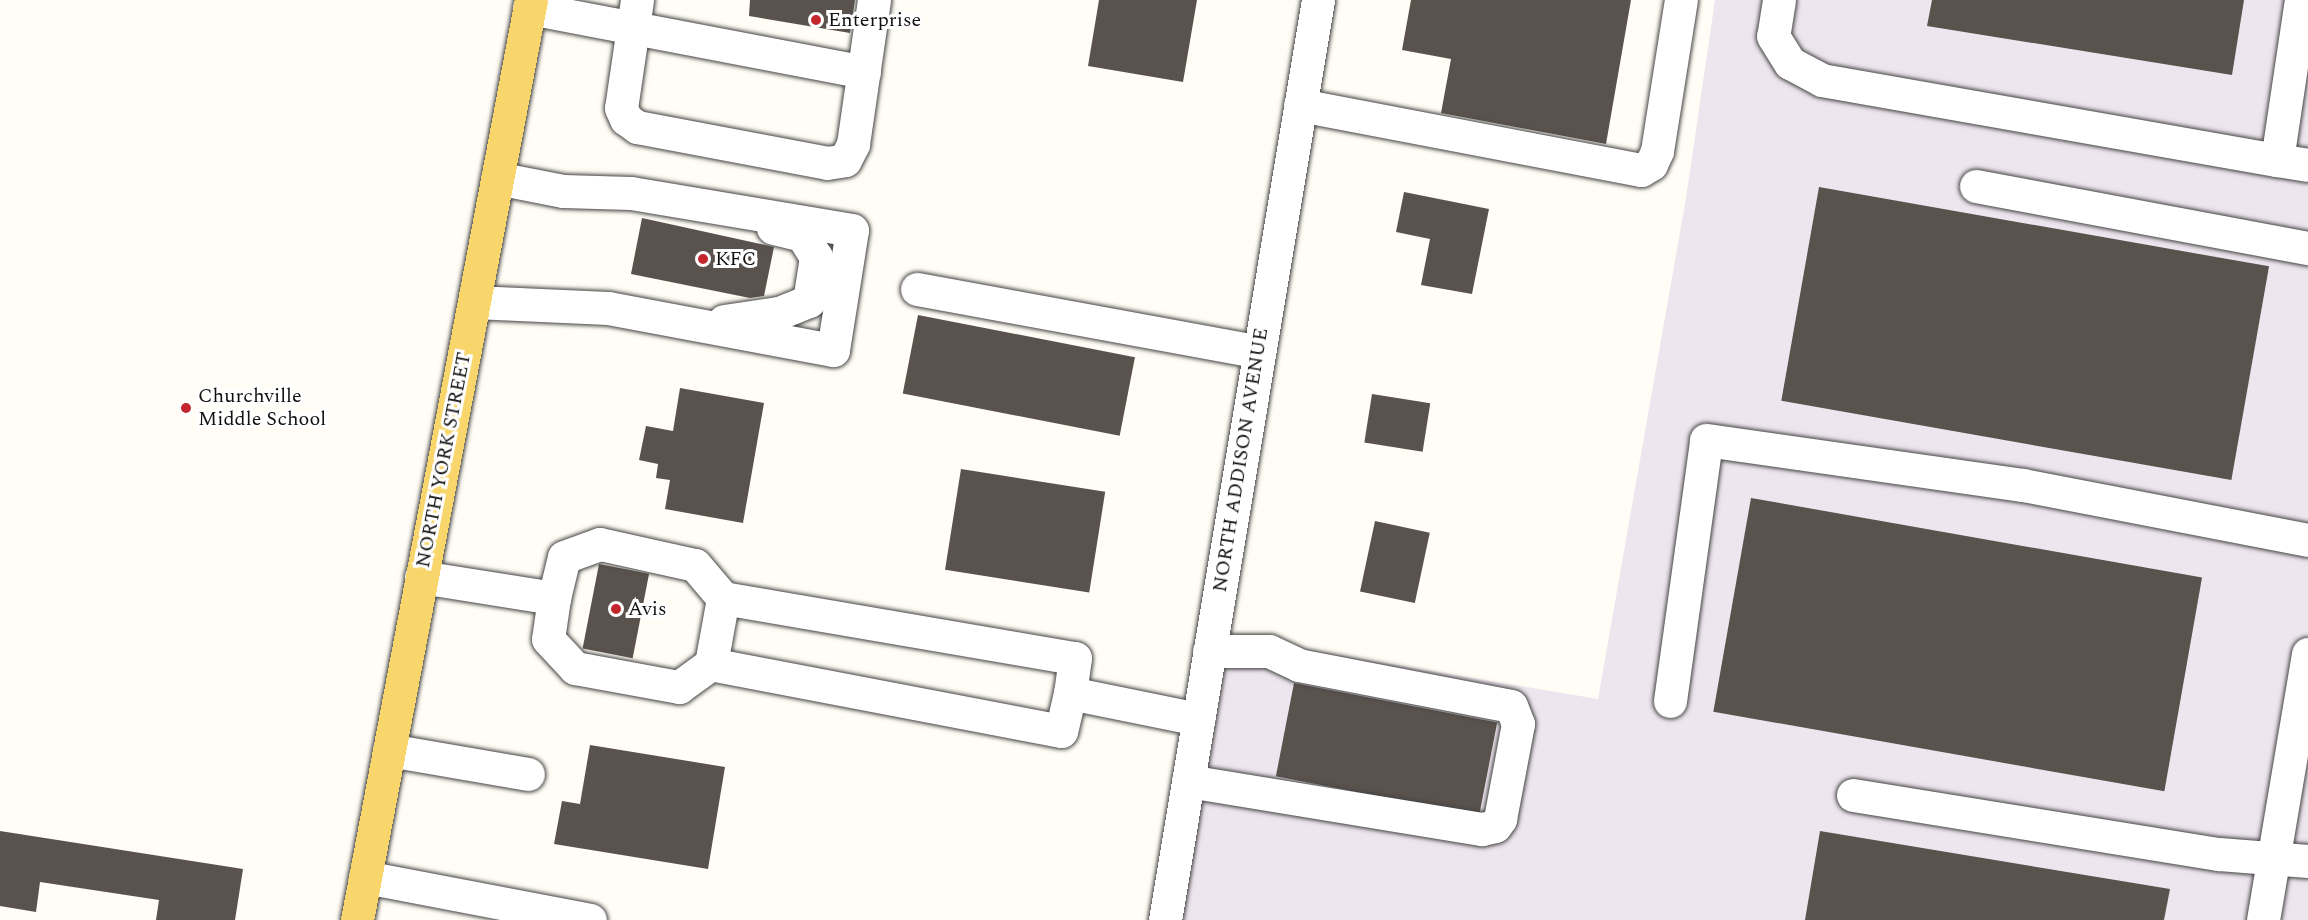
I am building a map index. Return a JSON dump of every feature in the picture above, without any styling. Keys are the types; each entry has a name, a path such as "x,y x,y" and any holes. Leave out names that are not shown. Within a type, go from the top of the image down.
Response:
{"main road":[{"name":"NORTH YORK STREET","path":"357,920 530,4"}],"street":[{"path":"635,13 621,108 637,127 827,163 844,160 853,144 874,0"},
{"name":"NORTH ADDISON AVENUE","path":"1165,920 1318,0"},
{"path":"1300,105 1641,170 1651,164 1657,151 1681,0"},
{"path":"1779,0 1773,36 1790,63 1822,80 2293,163 2301,0"},
{"path":"530,4 635,13 864,72"},
{"path":"474,302 608,308 832,350 852,230 631,193 563,191 497,178"},
{"path":"1976,186 2308,248"},
{"path":"631,193 802,236 816,257 809,301 779,313 696,324"},
{"path":"917,289 1259,352"},
{"path":"1670,701 1706,440 2023,485 2308,540"},
{"path":"711,664 1061,731 1070,693 1075,658 723,598 695,565 600,544 564,557 554,598 548,639 575,668 679,687 711,664 723,598"},
{"path":"421,577 554,598"},
{"path":"1188,781 1482,829 1495,826 1500,819 1518,724 1511,706 1299,665 1269,651 1209,651"},
{"path":"2263,920 2308,654"},
{"path":"1070,693 1198,719"},
{"path":"389,750 528,774"},
{"path":"1852,795 2219,854 2274,855 2308,861"},
{"path":"365,877 590,920"}],"shaded area":[{"path":"1715,0 2308,0 2308,920 1151,920 1200,632 1598,699 1686,198"}],"building":[{"name":"Enterprise","path":"750,0 855,0 850,33 749,16"},
{"path":"1099,0 1197,0 1183,82 1088,66"},
{"path":"1411,0 1631,0 1606,144 1441,113 1451,59 1402,50"},
{"path":"1932,0 2244,0 2232,75 1927,26"},
{"path":"1819,187 2269,266 2231,480 1781,401"},
{"path":"1404,192 1489,209 1472,294 1421,285 1430,239 1396,232"},
{"name":"KFC","path":"642,218 774,247 764,296 750,298 631,274"},
{"path":"918,315 1135,357 1120,436 903,394"},
{"path":"680,388 764,403 743,523 665,509 670,480 656,478 658,464 639,460 646,426 673,431"},
{"path":"1372,394 1430,403 1423,452 1364,442"},
{"path":"961,469 1105,492 1089,593 945,570"},
{"path":"1751,498 2202,578 2164,791 1713,712"},
{"path":"1375,521 1430,533 1415,603 1360,591"},
{"name":"Avis","path":"599,564 649,574 633,658 583,648"},
{"path":"1294,683 1497,722 1479,816 1276,776"},
{"path":"590,745 725,767 708,869 554,844 562,801 580,804"},
{"path":"0,831 243,869 235,920 156,920 159,900 40,882 36,912 0,906"},
{"path":"1820,831 2170,889 2164,920 1805,920"}],"place":[{"name":"Enterprise","path":"816,20"},
{"name":"KFC","path":"703,259"},
{"name":"Churchville Middle School","path":"186,408"},
{"name":"Avis","path":"616,609"}]}
